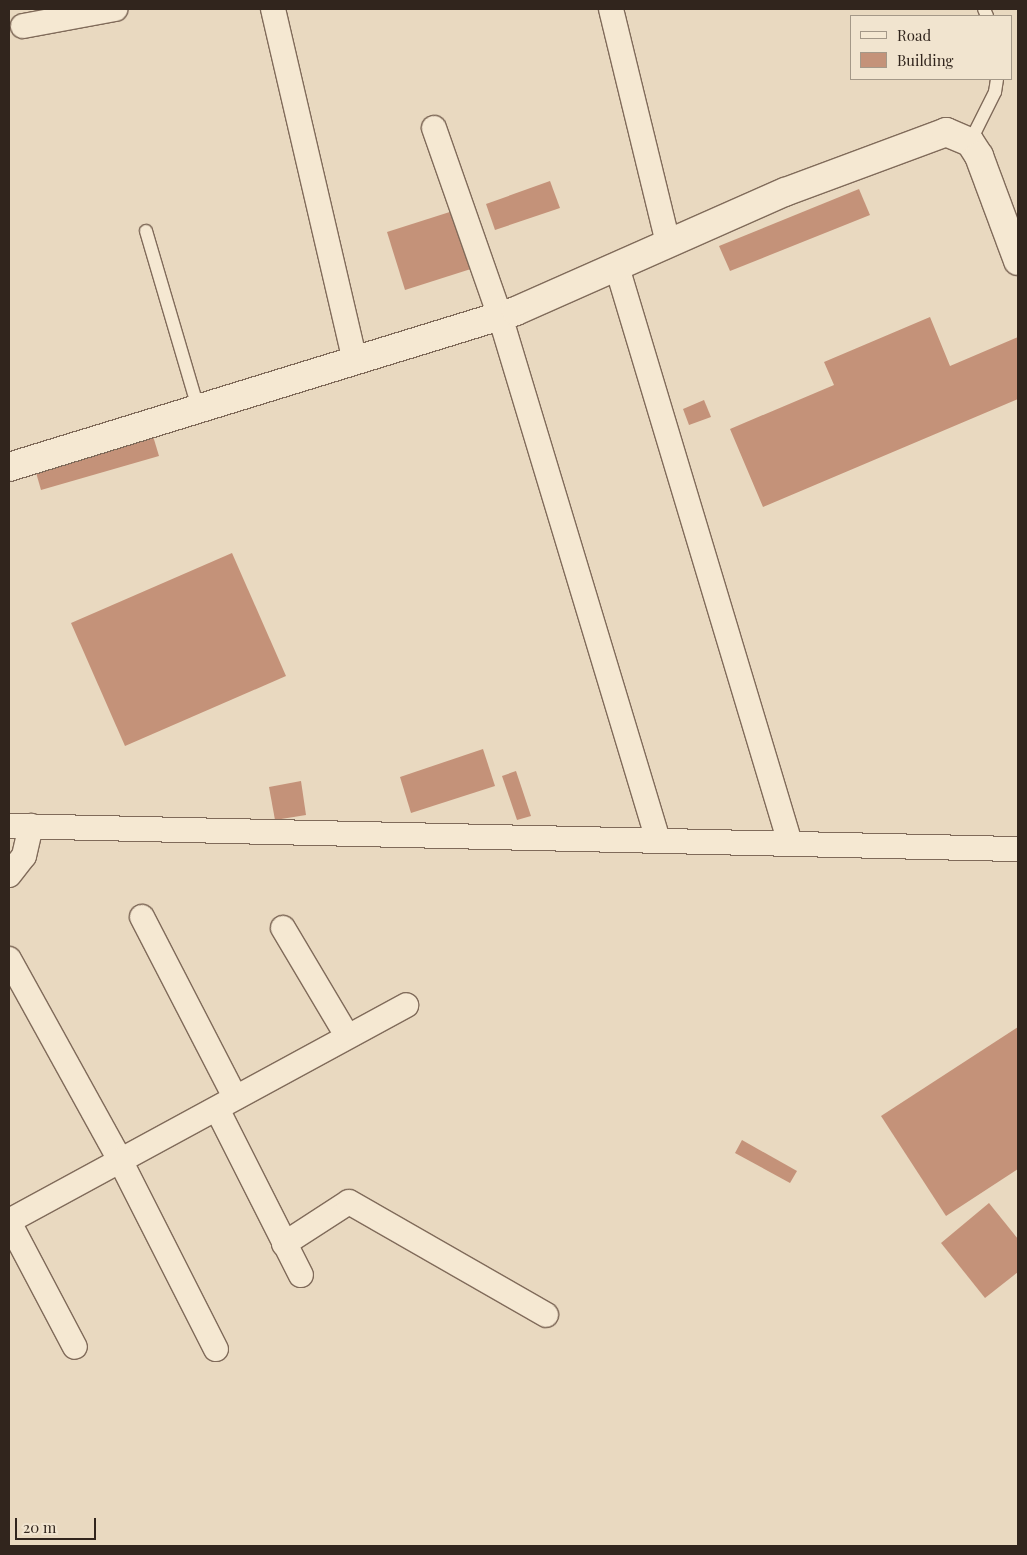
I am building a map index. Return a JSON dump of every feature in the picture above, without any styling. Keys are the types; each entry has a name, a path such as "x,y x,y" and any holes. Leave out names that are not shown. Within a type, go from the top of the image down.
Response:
{"street":[{"path":"23,26 115,9"},
{"path":"273,9 355,360"},
{"path":"610,9 668,244"},
{"path":"434,128 500,316 658,840"},
{"path":"9,467 500,316 617,267 785,192 946,132 970,142 979,156 1018,261"},
{"path":"617,267 790,844"},
{"path":"9,875 24,856 20,826 1018,849"},
{"path":"142,917 226,1103 284,1244 301,1276"},
{"path":"284,928 347,1036"},
{"path":"9,959 120,1160 216,1349"},
{"path":"75,1347 9,1222 406,1004"},
{"path":"284,1244 349,1202 546,1315"}],"lane":[{"path":"970,142 995,92 997,80"},
{"path":"146,231 198,408"}],"building":[{"path":"550,181 560,208 495,230 486,204"},
{"path":"859,189 870,215 730,271 719,246"},
{"path":"456,210 474,268 405,290 387,232"},
{"path":"930,317 950,366 1018,337 1018,399 763,507 730,429 834,385 824,362"},
{"path":"704,400 711,417 689,425 683,409"},
{"path":"153,436 159,456 41,490 35,469"},
{"path":"232,553 286,676 125,746 71,623"},
{"path":"483,749 495,786 411,813 400,777"},
{"path":"516,771 531,816 517,820 502,776"},
{"path":"301,781 306,815 275,820 269,787"},
{"path":"1018,1027 1018,1169 946,1216 881,1116"},
{"path":"742,1140 797,1171 790,1183 735,1153"},
{"path":"989,1203 1018,1239 1018,1272 985,1298 941,1243"}]}
